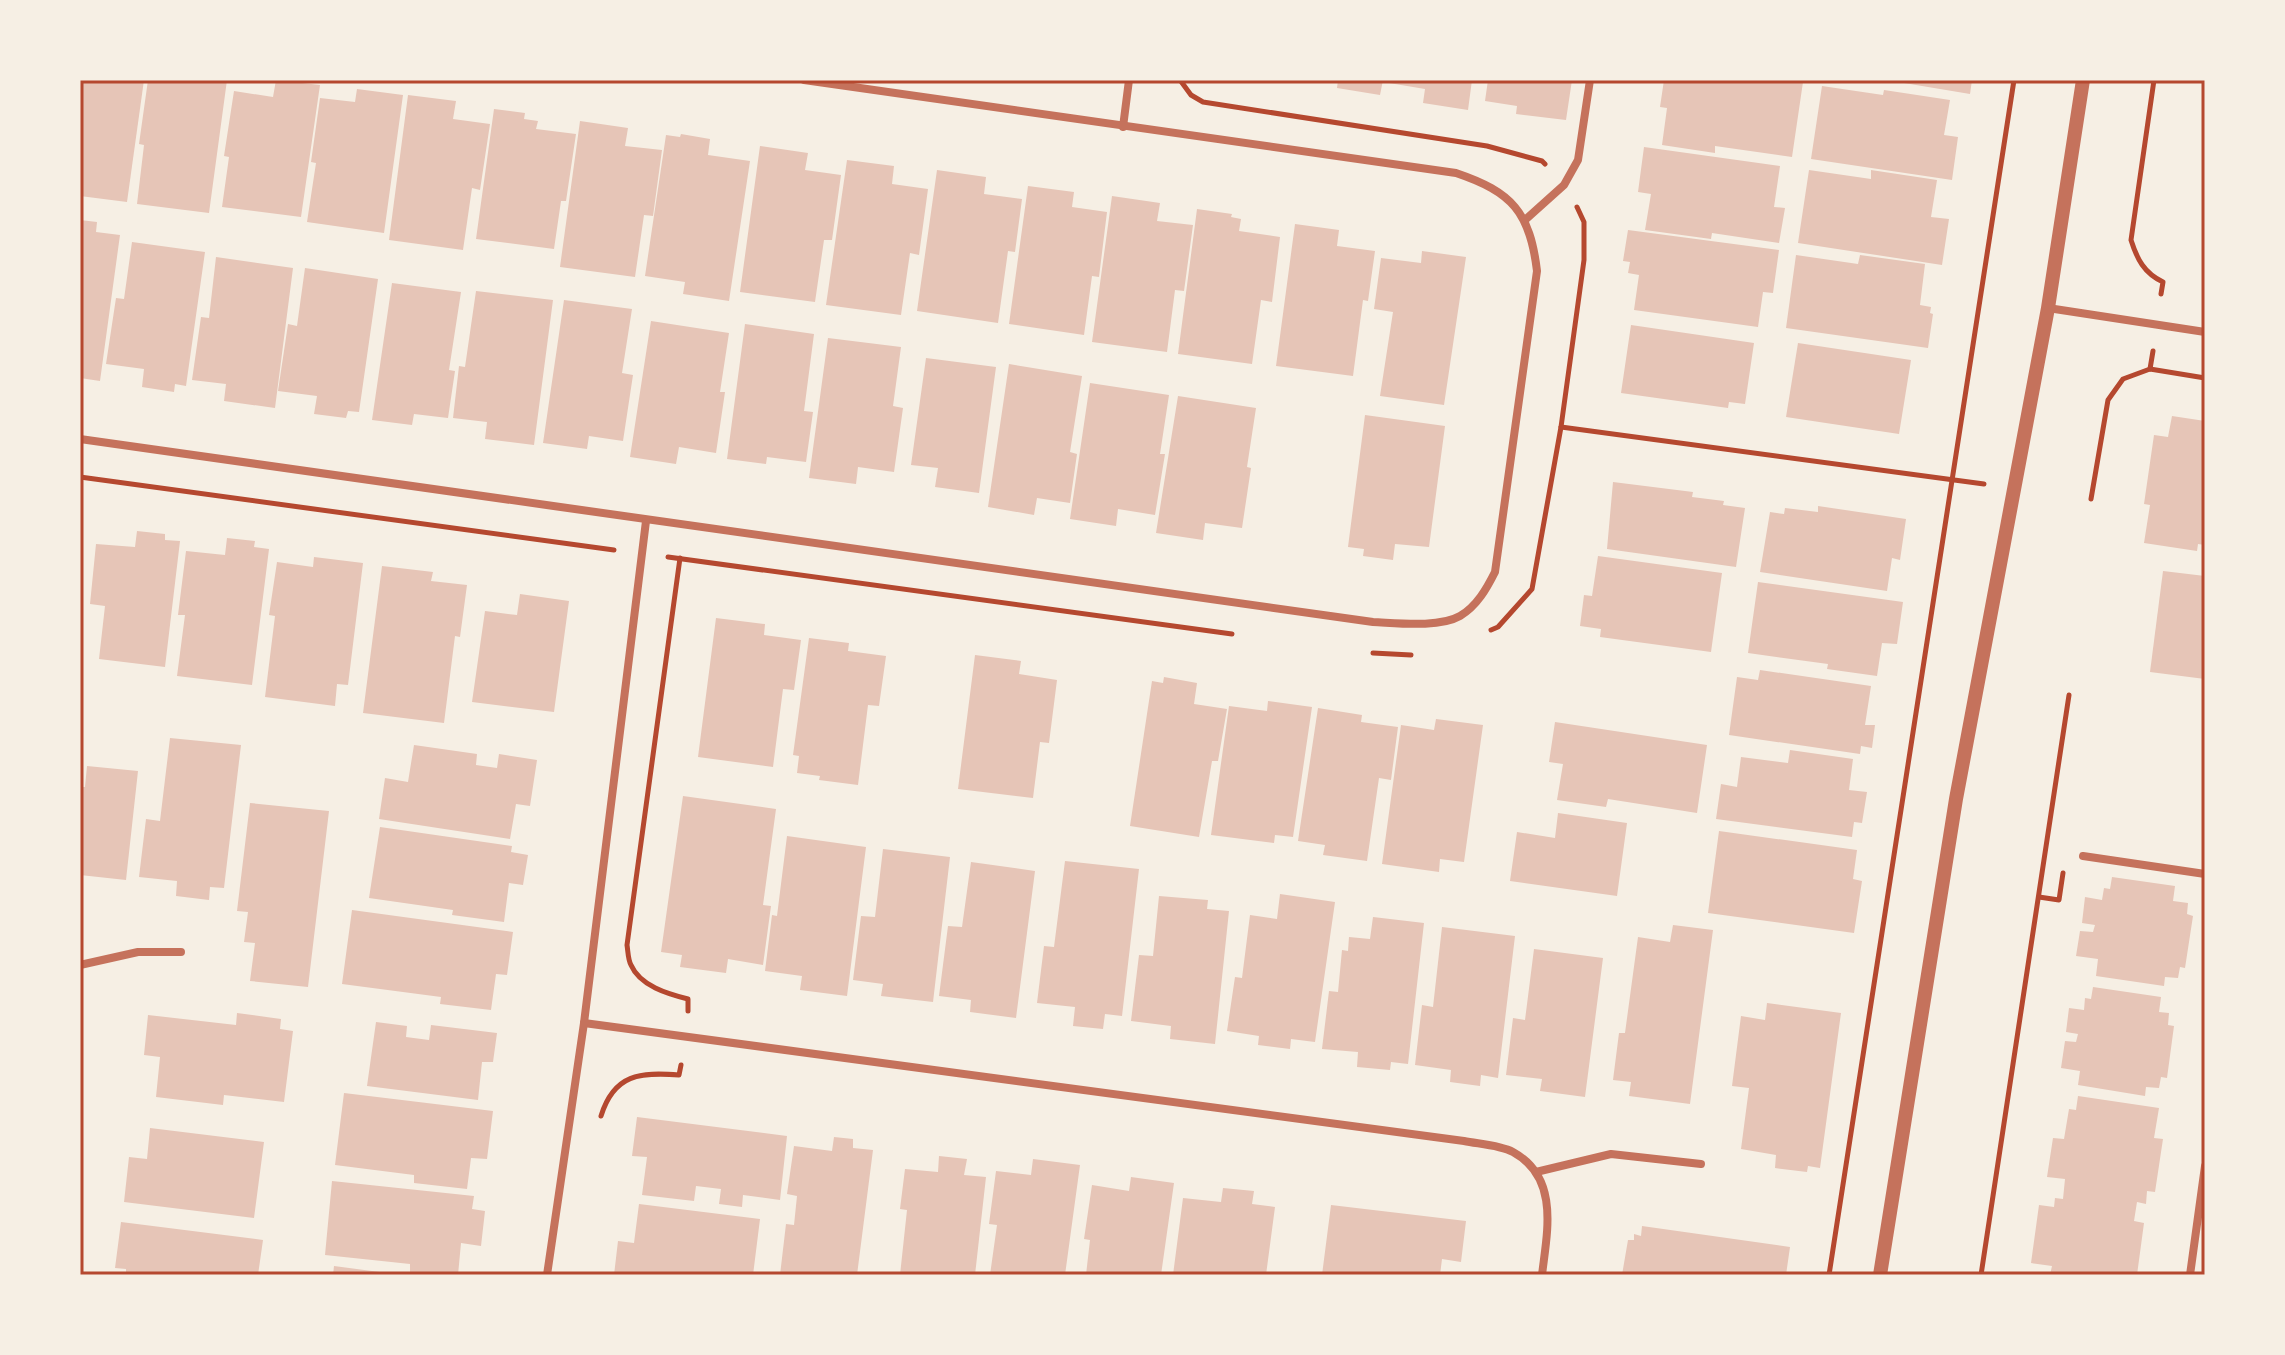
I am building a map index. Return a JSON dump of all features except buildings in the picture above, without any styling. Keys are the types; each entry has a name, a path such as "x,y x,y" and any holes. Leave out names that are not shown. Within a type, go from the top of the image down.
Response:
{"street":[{"path":"80,439 1358,620 1418,625 1459,616 1482,596 1495,572 1537,271 1534,243 1525,220 1508,199 1488,184 1456,173 804,80"},
{"path":"1123,127 1129,80"},
{"path":"1525,220 1564,185 1578,160 1590,80"},
{"path":"1880,1275 1953,813 2048,308 2083,80"},
{"path":"2048,308 2205,332"},
{"path":"547,1275 584,1023 646,521"},
{"path":"2083,856 2205,874"},
{"path":"80,965 138,952 181,952"},
{"path":"584,1023 1464,1141 1512,1151 1536,1172 1548,1201 1542,1275"},
{"path":"1536,1172 1611,1154 1701,1164"},
{"path":"2190,1275 2205,1166"}],"path":[{"path":"1829,1275 2014,80"},
{"path":"2154,80 2131,240 2136,257 2150,276 2163,282 2161,294"},
{"path":"1171,84 1181,83 1203,102 1487,146 1542,161 1572,194 1584,222 1584,260 1561,427 1532,589 1498,627 1486,633"},
{"path":"2150,369 2153,349"},
{"path":"2091,499 2108,400 2123,379 2150,369 2205,378"},
{"path":"1561,427 1954,480"},
{"path":"80,477 1234,634"},
{"path":"680,558 627,945 630,965 642,979 672,995 688,999 688,1007"},
{"path":"1361,652 1393,656 1420,654"},
{"path":"1981,1275 2069,695"},
{"path":"600,1119 614,1090 627,1078 644,1074 679,1075 682,1060"}]}
